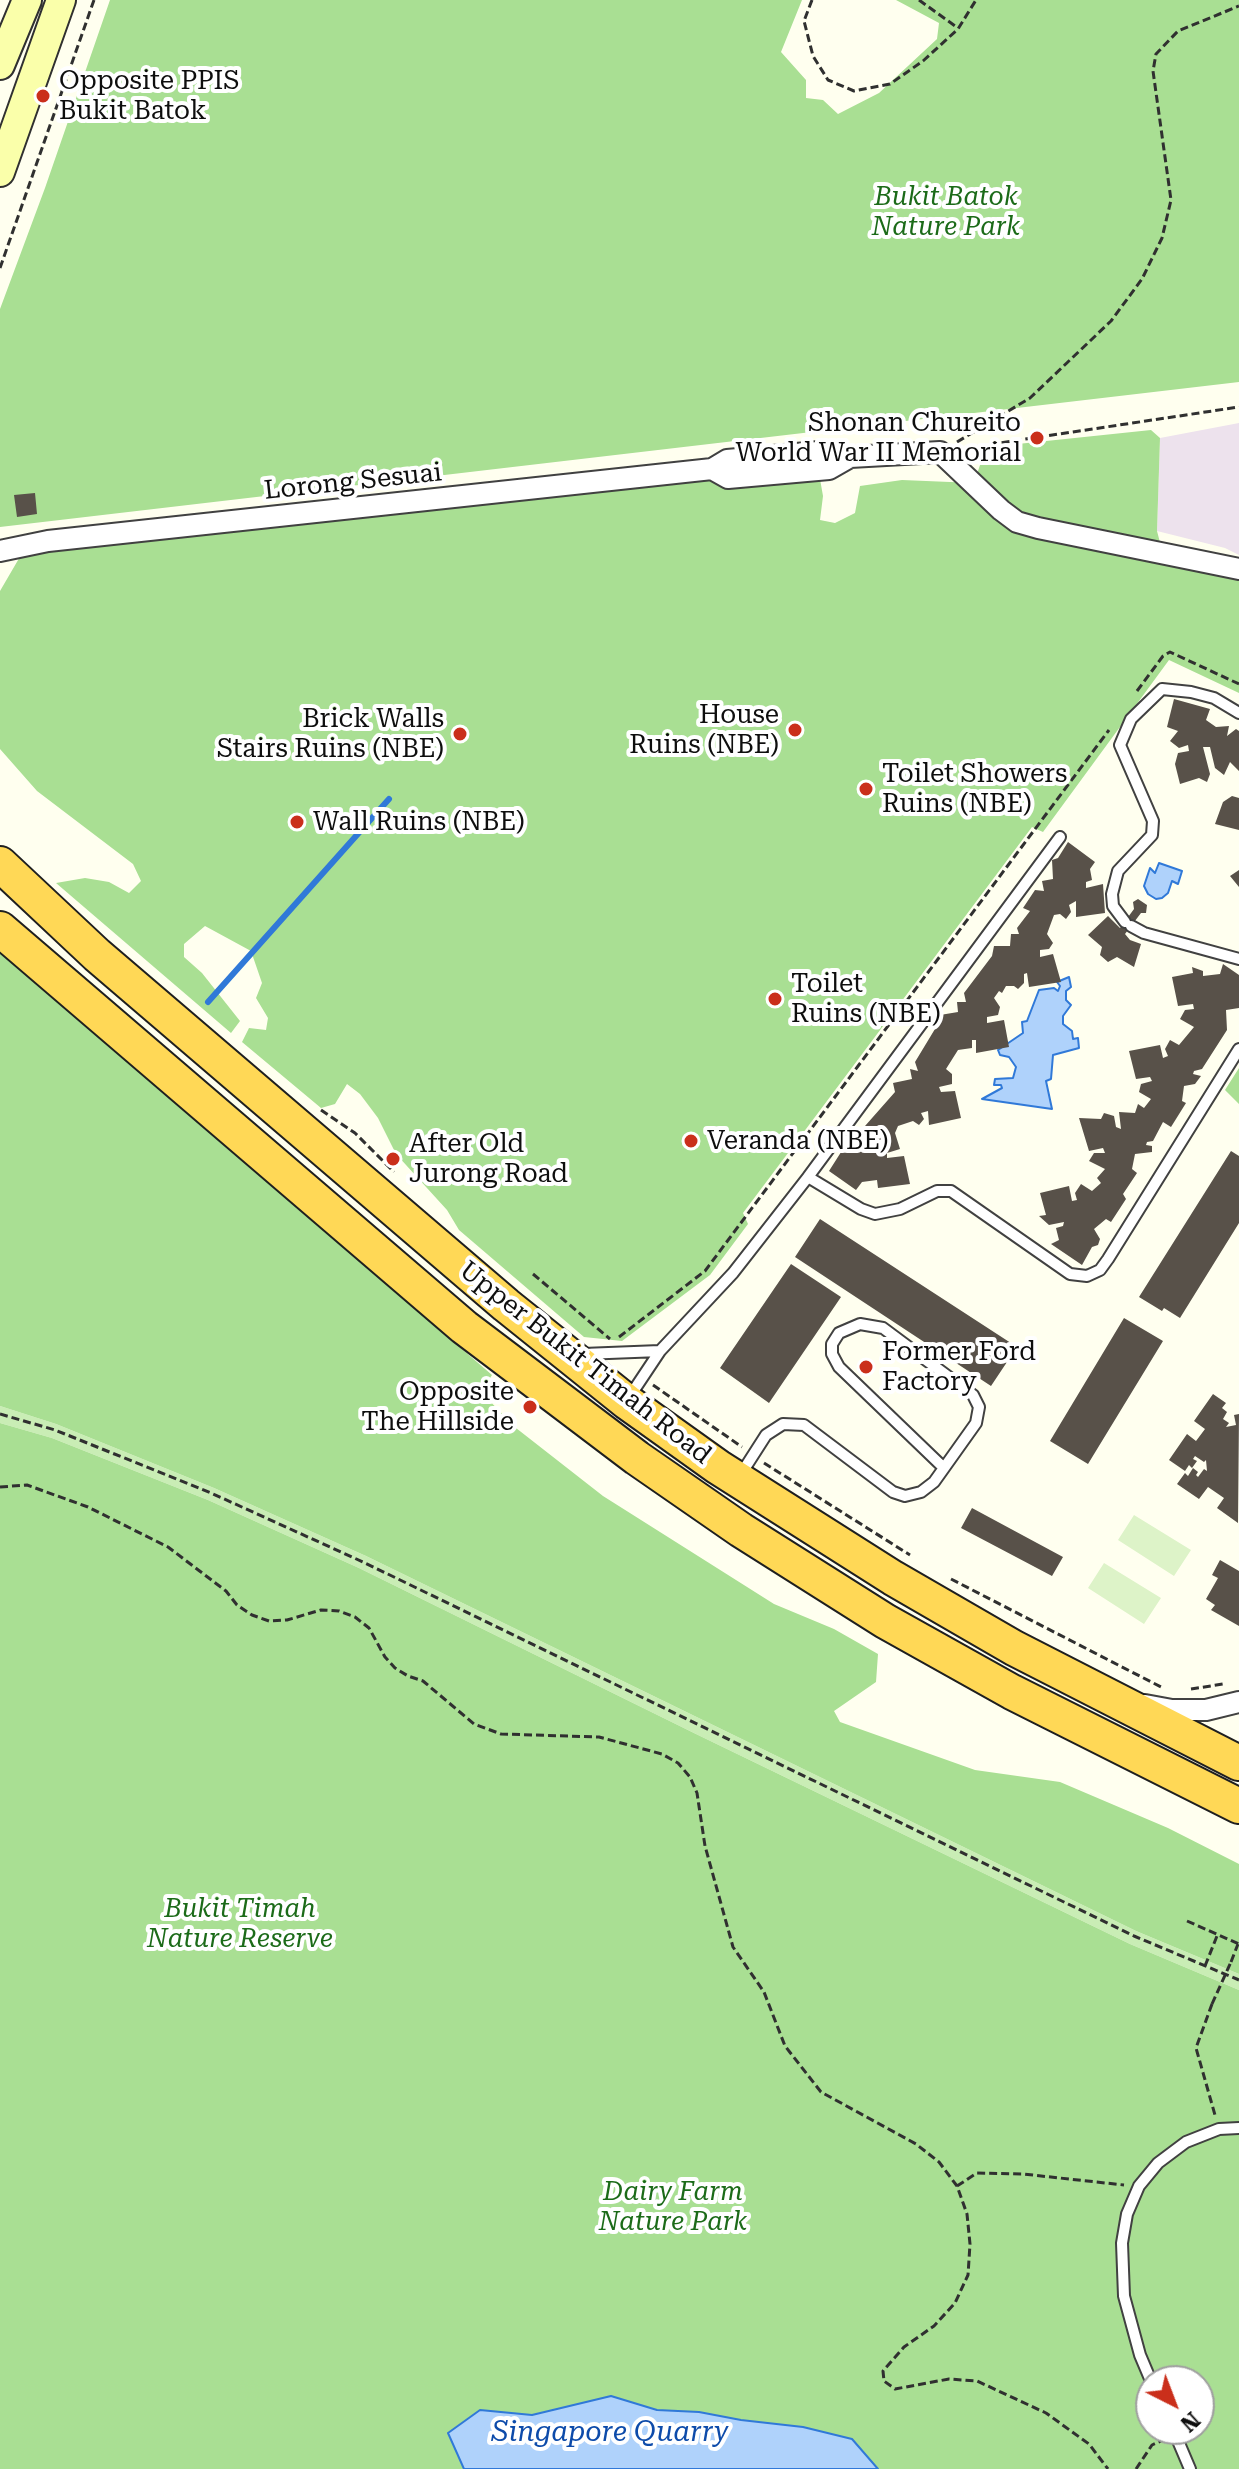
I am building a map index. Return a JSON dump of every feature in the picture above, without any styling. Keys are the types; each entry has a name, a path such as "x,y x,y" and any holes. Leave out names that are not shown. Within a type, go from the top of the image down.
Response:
{"highway":[{"name":"Upper Bukit Timah Road","path":"0,864 97,955 506,1305 569,1355 635,1390 736,1467 893,1578 1014,1648 1239,1763"},
{"name":"Upper Bukit Timah Road","path":"0,929 464,1327 569,1408 741,1530 885,1621 1012,1692 1230,1794"},
{"path":"265,1155 256,1138 263,1114 270,1104"},
{"path":"736,1467 752,1520 741,1530"},
{"path":"978,1628 1019,1668 1022,1678 1012,1692"}],"main road":[{"path":"0,65 27,0"},
{"path":"0,172 61,0"}],"street":[{"name":"Lorong Sesuai","path":"0,551 48,541 712,469 728,478 829,469 850,457 940,452"},
{"path":"940,452 1017,522 1239,569"},
{"path":"1118,1699 1172,1710 1206,1710 1239,1702"}],"lane":[{"path":"1239,713 1214,698 1162,689 1131,719 1120,745 1153,821 1152,835 1118,871 1112,894 1113,906 1128,924 1144,933 1239,959"},
{"path":"635,1390 660,1351 733,1273 808,1177 1060,837"},
{"path":"808,1177 875,1214 900,1209 937,1191 951,1191 1070,1274 1087,1276 1100,1270 1108,1259 1239,1049"},
{"path":"736,1467 766,1435 783,1424 804,1425 893,1492 905,1496 921,1492 934,1482 944,1468 976,1423 979,1407 973,1395 883,1328 860,1324 839,1333 832,1344 832,1354 839,1367 944,1468"},
{"path":"569,1355 660,1351"},
{"path":"1144,2365 1124,2296 1122,2243 1127,2214 1139,2186 1158,2163 1186,2142 1219,2129 1239,2128"},
{"path":"1180,2445 1190,2469"}],"path":[{"path":"0,268 94,0"},
{"path":"812,0 804,21 813,56 828,80 854,91 890,84 923,61 958,29 976,0"},
{"path":"919,0 958,29"},
{"path":"940,452 1030,398 1111,321 1142,279 1162,238 1171,200 1153,71 1156,54 1178,31 1239,6"},
{"path":"940,452 1239,407"},
{"path":"1135,694 1163,656 1170,652 1239,684"},
{"path":"533,1274 613,1341 705,1271 1117,719"},
{"path":"318,1108 355,1133 402,1180"},
{"path":"635,1390 736,1467 921,1562"},
{"path":"0,1414 55,1430 197,1487 363,1562 1134,1936 1239,1980"},
{"path":"0,1487 27,1485 88,1507 168,1547 252,1615 269,1621 287,1620 321,1610 339,1611 355,1617 369,1628 395,1668 423,1681 474,1724 501,1734 599,1737 662,1754 678,1763 690,1777 697,1793 705,1846 733,1947 764,1992 785,2046 821,2092 916,2144 939,2162 957,2186 967,2214 970,2244 968,2275 955,2303 934,2326 904,2347 883,2371 884,2381 895,2389 949,2379 977,2381 1046,2413 1089,2444 1108,2469"},
{"path":"947,1577 1171,1692"},
{"path":"1184,1690 1224,1684"},
{"path":"1187,1921 1239,1944 1196,2048 1219,2129"},
{"path":"1205,1966 1218,1935"},
{"path":"957,2186 977,2173 1023,2174 1139,2186"},
{"path":"1136,2469 1152,2445"}],"shaded area":[{"path":"1239,423 1239,555 1225,548 1157,531 1160,438"}],"green space":[{"name":"Bukit Batok Nature Park","path":"110,0 802,0 781,52 806,80 806,98 823,100 838,114 879,93 937,39 939,23 896,0 1239,0 1239,382 0,527 0,309"},
{"path":"1151,430 1160,438 1157,531 1164,558 1239,577 1239,693 1169,660 1043,832 1032,827 743,1213 748,1224 710,1275 622,1341 584,1337 459,1230 447,1210 396,1154 378,1118 360,1094 347,1084 335,1104 321,1108 242,1042 249,1028 266,1030 268,1018 256,998 262,983 251,951 205,926 184,944 184,957 202,973 240,1021 231,1033 56,883 85,878 109,882 129,893 141,881 133,864 37,791 0,749 0,591 21,555 817,462 823,496 820,520 835,523 855,513 860,486 902,480 974,483 981,462 1008,445"},
{"path":"0,949 492,1375 481,1392 516,1428 603,1496 774,1604 834,1629 878,1654 876,1682 834,1711 840,1722 975,1770 1060,1782 1168,1828 1239,1864 1239,1974 1136,1931 366,1556 214,1488 56,1424 0,1406"},
{"path":"1239,1068 1239,1104 1225,1090"},
{"path":"0,1406 56,1424 214,1488 366,1556 1136,1931 1239,1974 1239,1990 1130,1944 359,1568 208,1500 52,1438 0,1423"},
{"path":"0,1423 52,1438 208,1500 359,1568 1130,1944 1239,1990 1239,2469 878,2469 851,2439 803,2427 699,2412 657,2410 611,2396 532,2415 480,2410 448,2433 464,2469 0,2469"},
{"path":"1134,1515 1191,1550 1174,1576 1118,1540"},
{"path":"1104,1563 1161,1598 1144,1624 1088,1588"}],"water":[{"path":"1159,863 1182,871 1178,884 1172,881 1168,893 1156,899 1148,894 1144,886 1150,868 1155,873"},
{"path":"1069,977 1071,987 1066,991 1066,1000 1071,1005 1063,1016 1063,1024 1072,1031 1073,1039 1078,1038 1079,1048 1053,1055 1051,1079 1046,1081 1052,1109 982,1099 1002,1088 1001,1085 994,1085 995,1079 1013,1078 1016,1067 1009,1057 1000,1055 998,1050 1023,1033 1022,1022 1027,1021 1039,990 1054,988 1058,991 1060,986 1057,982"},
{"name":"Singapore Quarry","path":"611,2396 657,2410 699,2412 803,2427 852,2439 878,2469 464,2469 448,2433 480,2410 532,2415"}],"building":[{"path":"35,493 37,514 17,517 14,495"},
{"path":"1174,699 1210,709 1206,720 1216,727 1229,726 1227,736 1236,729 1239,731 1239,771 1230,762 1224,775 1215,768 1210,747 1203,747 1210,774 1207,782 1199,778 1180,784 1175,764 1178,753 1189,751 1188,745 1179,748 1170,741 1178,731 1167,727"},
{"path":"1232,796 1239,798 1239,830 1215,824 1223,802"},
{"path":"1068,842 1095,862 1090,869 1092,880 1086,882 1086,888 1103,884 1105,913 1076,917 1076,901 1069,905 1071,912 1066,919 1060,914 1054,915 1047,934 1053,943 1049,949 1040,950 1040,957 1053,954 1061,982 1029,987 1027,973 1018,989 1006,986 1002,993 999,991 994,998 1000,1007 998,1015 987,1017 987,1023 1004,1020 1009,1047 976,1053 976,1040 972,1040 972,1048 958,1050 946,1069 952,1074 952,1084 939,1087 941,1092 955,1091 961,1118 929,1125 928,1111 921,1113 924,1119 919,1125 913,1121 898,1126 895,1133 900,1149 887,1153 887,1158 904,1156 910,1184 878,1188 877,1180 862,1182 856,1190 829,1171 843,1149 859,1145 857,1136 867,1134 865,1126 895,1092 893,1083 912,1079 910,1069 918,1071 915,1062 938,1024 940,1015 958,1012 957,1002 966,1002 964,993 992,956 994,946 1010,946 1011,934 1019,934 1017,928 1030,911 1023,908 1035,890 1044,891 1042,881 1053,879 1052,860 1058,858"},
{"path":"1239,870 1239,887 1230,876"},
{"path":"1138,899 1147,905 1146,913 1141,913 1125,934 1130,940 1141,944 1134,967 1117,957 1108,962 1100,955 1102,947 1088,935 1108,916 1120,928 1134,909 1133,902"},
{"path":"1223,964 1239,975 1239,1008 1226,1010 1227,1030 1202,1069 1194,1071 1193,1074 1201,1076 1195,1084 1184,1086 1182,1101 1186,1103 1171,1127 1163,1122 1153,1141 1147,1142 1146,1145 1152,1146 1152,1152 1135,1154 1132,1169 1137,1173 1123,1194 1126,1199 1111,1222 1106,1219 1094,1229 1100,1239 1098,1245 1092,1247 1082,1265 1051,1244 1059,1240 1056,1228 1063,1226 1064,1222 1049,1225 1039,1216 1046,1215 1040,1193 1069,1186 1072,1201 1077,1200 1075,1193 1081,1184 1092,1191 1101,1183 1097,1178 1105,1169 1089,1161 1094,1153 1105,1153 1103,1148 1089,1151 1079,1118 1101,1119 1104,1113 1114,1116 1116,1127 1121,1129 1119,1112 1135,1113 1138,1104 1144,1108 1151,1099 1139,1092 1141,1084 1152,1081 1150,1077 1136,1079 1129,1051 1160,1045 1163,1058 1168,1056 1165,1049 1170,1040 1179,1045 1194,1027 1180,1019 1185,1010 1194,1009 1193,1004 1178,1006 1172,977 1193,973 1192,967 1203,971 1203,976 1220,974"},
{"path":"1231,1151 1239,1156 1239,1223 1180,1318 1139,1297"},
{"path":"820,1219 1017,1347 991,1386 795,1257"},
{"path":"791,1264 841,1297 769,1403 720,1368"},
{"path":"1124,1318 1163,1341 1088,1464 1050,1441"},
{"path":"1213,1394 1226,1403 1222,1408 1227,1412 1223,1419 1229,1423 1226,1427 1236,1425 1234,1415 1239,1414 1238,1523 1217,1508 1224,1498 1208,1487 1199,1499 1177,1484 1193,1468 1198,1472 1198,1477 1204,1469 1207,1471 1206,1460 1204,1462 1195,1456 1193,1459 1197,1461 1185,1471 1169,1460 1187,1434 1196,1441 1205,1429 1194,1421"},
{"path":"972,1508 1063,1557 1052,1576 961,1528"},
{"path":"1220,1560 1239,1571 1239,1626 1211,1610 1215,1605 1206,1599 1218,1578 1212,1575"}],"waterway":[{"path":"208,1002 389,799"}],"place":[{"name":"Opposite PPIS Bukit Batok","path":"43,96"},
{"name":"Shonan Chureito World War II Memorial","path":"1037,438"},
{"name":"House Ruins (NBE)","path":"795,730"},
{"name":"Brick Walls Stairs Ruins (NBE)","path":"460,734"},
{"name":"Toilet Showers Ruins (NBE)","path":"866,789"},
{"name":"Wall Ruins (NBE)","path":"297,822"},
{"name":"Toilet Ruins (NBE)","path":"775,999"},
{"name":"Veranda (NBE)","path":"691,1141"},
{"name":"After Old Jurong Road","path":"393,1159"},
{"name":"Former Ford Factory","path":"866,1367"},
{"name":"Opposite The Hillside","path":"530,1407"}],"park label":[{"name":"Bukit Timah Nature Reserve","path":"240,1924"},
{"name":"Dairy Farm Nature Park","path":"673,2207"}]}
